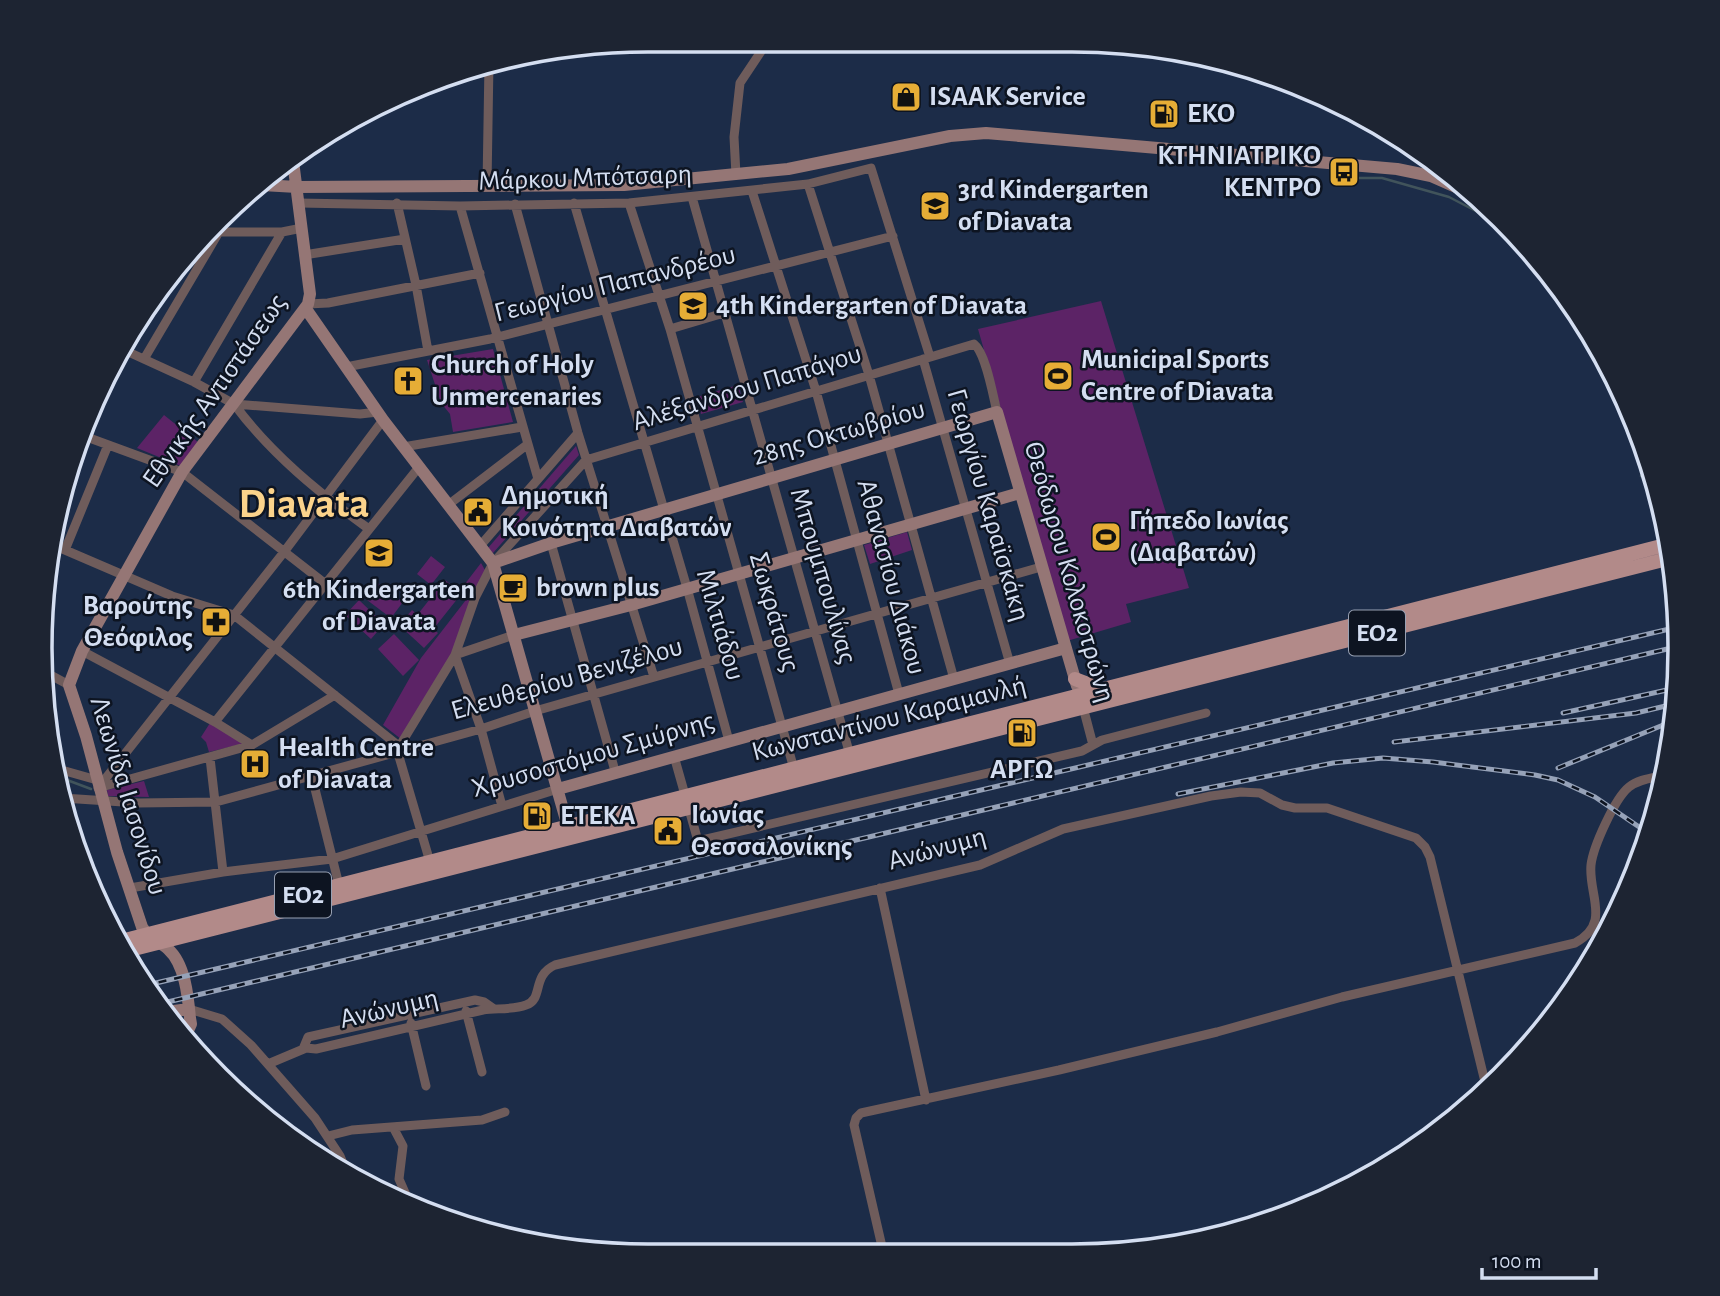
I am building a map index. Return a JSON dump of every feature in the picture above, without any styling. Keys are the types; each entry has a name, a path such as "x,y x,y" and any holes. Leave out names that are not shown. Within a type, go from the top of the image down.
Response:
{"main road":[{"name":"Κωνσταντίνου Καραμανλή","path":"129,940 186,937 687,802 1081,701 1102,690 1658,547"},
{"name":"Κωνσταντίνου Καραμανλή","path":"133,948 153,939 339,886 568,827 687,802 794,769 1661,561"},
{"path":"1075,679 1102,690"}],"street":[{"path":"736,175 734,137 740,83 761,52"},
{"path":"487,185 489,75"},
{"path":"271,187 297,194 487,185 624,184 798,168 950,136 994,134 1397,169 1440,180"},
{"name":"Μάρκου Μπότσαρη","path":"297,194 460,206 629,203 808,184 871,168"},
{"name":"Γεωργίου Καραϊσκάκη","path":"871,168 893,236 926,358 941,428 1010,664"},
{"name":"Εθνικής Αντιστάσεως","path":"69,685 82,651 182,471 307,306 310,294 294,169"},
{"path":"808,184 869,375 954,679"},
{"name":"Αθανασίου Διάκου","path":"752,191 816,391 899,694"},
{"name":"Μπουμπουλίνας","path":"692,197 850,755"},
{"path":"397,203 428,351"},
{"name":"Μιλτιάδου","path":"574,203 729,741"},
{"name":"Σωκράτους","path":"629,203 670,329 794,769"},
{"path":"515,204 578,433 653,677"},
{"path":"460,206 538,479"},
{"path":"222,232 282,232 302,228"},
{"path":"194,382 282,232"},
{"name":"Γεωργίου Παπανδρέου","path":"346,367 550,325 893,236"},
{"path":"304,256 405,239"},
{"path":"144,359 214,241"},
{"path":"480,273 307,306 403,447 494,563 568,827"},
{"path":"670,329 724,313"},
{"name":"Αλέξανδρου Παπάγου","path":"586,460 974,344 978,346 982,356 997,412"},
{"path":"130,353 234,404 381,416"},
{"path":"234,404 248,423 306,482 369,529"},
{"name":"28ης Οκτωβρίου","path":"494,563 551,543 997,412"},
{"name":"Θεόδωρου Κολοκοτρώνη","path":"997,412 1093,745"},
{"path":"99,790 325,498 381,416"},
{"path":"403,447 523,427"},
{"path":"480,546 578,433"},
{"path":"91,439 182,471 327,585"},
{"path":"448,505 528,444"},
{"path":"65,550 108,445"},
{"path":"396,752 455,655 475,598 494,563 586,460"},
{"path":"215,722 419,467"},
{"path":"455,655 514,635 631,605 1020,494"},
{"path":"551,543 615,771"},
{"path":"61,548 185,601 234,615 395,743 430,862"},
{"name":"Ελευθερίου Βενιζέλου","path":"99,790 165,803 216,802 481,729 593,694 1041,567"},
{"name":"Χρυσοστόμου Σμύρνης","path":"130,888 223,872 332,859 615,771 1066,649"},
{"path":"82,651 215,722 252,745"},
{"path":"455,655 481,729 502,806"},
{"name":"Λεωνίδα Ιασονίδου","path":"53,677 69,685 142,927 153,939"},
{"path":"72,796 252,745 335,695"},
{"path":"674,755 698,841 1082,751 1102,740 1206,713"},
{"path":"210,758 223,872"},
{"path":"66,773 99,790"},
{"path":"312,777 339,886"},
{"path":"881,1244 854,1125 861,1113 1059,1070 1217,1032 1342,997 1575,943 1593,928 1596,909 1591,865 1594,849 1627,788 1653,778"},
{"name":"Ανώνυμη","path":"268,1064 303,1049 316,1049 494,1009 524,1006 533,1002 536,997 544,971 555,965 980,865 1063,829 1211,796 1241,792 1260,793 1282,805 1295,808 1327,808 1416,838 1425,846 1430,857 1459,971"},
{"path":"880,888 926,1100"},
{"path":"186,937 179,948 178,962 189,1009 189,1028"},
{"path":"153,939 170,951 178,962"},
{"path":"1459,971 1484,1078"},
{"path":"464,1002 482,1072"},
{"path":"303,1049 308,1037 464,1002 485,1002 494,1009"},
{"path":"176,1011 189,1009 207,1013 222,1019 239,1032 309,1110 328,1136 338,1157"},
{"path":"409,1015 426,1086"},
{"path":"328,1136 352,1130 482,1120 505,1112"},
{"path":"393,1127 403,1146 399,1180 404,1191"}],"shaded area":[{"path":"1101,301 1189,588 1126,604 1131,622 1067,641 978,329"},
{"path":"493,349 513,422 453,432 450,414 441,403 427,360"},
{"path":"738,385 743,402 701,414 697,397"},
{"path":"164,415 199,443 181,466 137,448"},
{"path":"576,446 579,455 493,553 488,548"},
{"path":"907,532 912,550 870,564 864,545"},
{"path":"431,556 445,567 431,585 417,574"},
{"path":"481,563 485,570 452,654 401,739 383,725 421,658 469,596 461,589"},
{"path":"445,580 462,593 435,627 418,614"},
{"path":"375,581 403,602 391,618 363,597"},
{"path":"359,600 384,624 371,639 345,615"},
{"path":"412,610 438,633 424,648 399,625"},
{"path":"394,634 419,660 403,676 378,649"},
{"path":"210,723 242,744 209,752 201,737"},
{"path":"144,781 149,797 108,796 107,790"}],"waterway":[{"path":"1344,178 1382,178 1449,197 1477,212"},
{"path":"68,780 91,789"}],"railway":[{"path":"156,983 1667,630"},
{"path":"169,1002 1668,649"},
{"path":"1563,713 1666,690"},
{"path":"1394,742 1636,713 1664,706"},
{"path":"1558,768 1662,725"},
{"path":"1178,794 1333,763 1383,758 1433,762 1558,780 1595,797 1640,827"}],"place":[{"name":"ISAAK Service","path":"906,97"},
{"name":"EKO","path":"1164,114"},
{"name":"ΚΤΗΝΙΑΤΡΙΚΟ ΚΕΝΤΡΟ","path":"1344,172"},
{"name":"3rd Kindergarten of Diavata","path":"935,206"},
{"name":"4th Kindergarten of Diavata","path":"693,306"},
{"name":"Municipal Sports Centre of Diavata","path":"1058,376"},
{"name":"Church of Holy Unmercenaries","path":"408,381"},
{"name":"Δημοτική Κοινότητα Διαβατών","path":"478,512"},
{"name":"Γήπεδο Ιωνίας (Διαβατών)","path":"1106,537"},
{"name":"6th Kindergarten of Diavata","path":"379,553"},
{"name":"brown plus","path":"513,588"},
{"name":"Βαρούτης Θεόφιλος","path":"216,622"},
{"name":"ΑΡΓΩ","path":"1022,733"},
{"name":"Health Centre of Diavata","path":"255,764"},
{"name":"ΕΤΕΚΑ","path":"537,816"},
{"name":"Ιωνίας Θεσσαλονίκης","path":"668,831"}],"district":[{"name":"Diavata","path":"304,504"}]}
